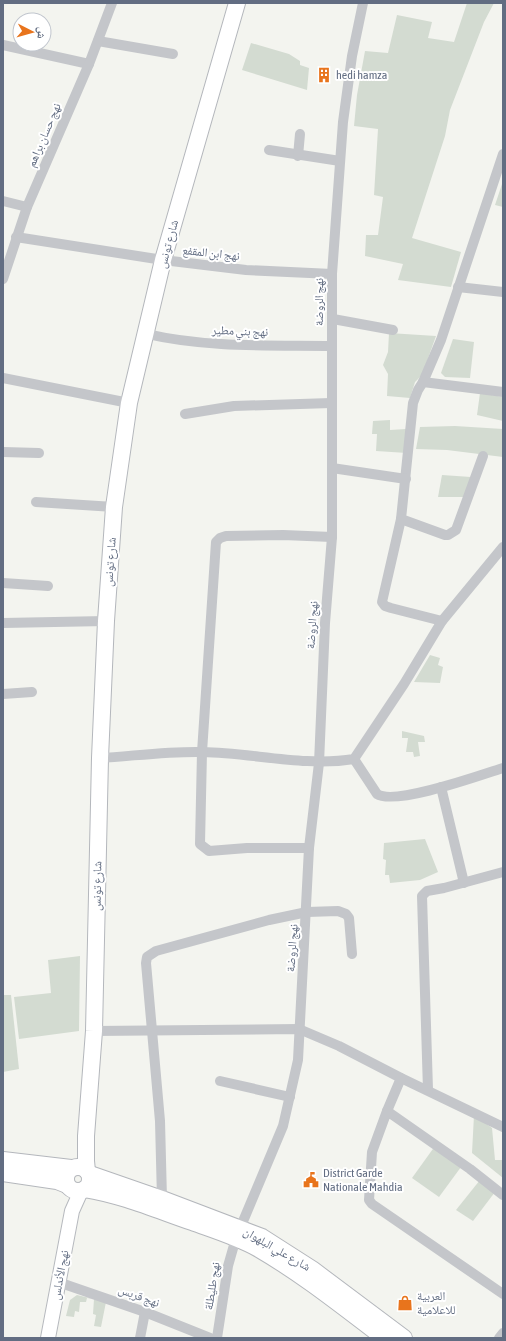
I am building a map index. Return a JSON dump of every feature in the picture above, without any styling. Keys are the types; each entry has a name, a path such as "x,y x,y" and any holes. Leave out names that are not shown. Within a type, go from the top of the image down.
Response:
{"main road":[{"name":"شارع تونس","path":"78,1179 86,1161 86,1136 94,1031 100,758 106,621 114,507 130,403 163,260 237,3"},
{"name":"شارع علي البلهوان","path":"3,1160 162,1199 238,1233 257,1248 330,1290 404,1338"},
{"name":"شارع علي البلهوان","path":"3,1173 57,1181 78,1179 104,1192 238,1233"},
{"name":"شارع علي البلهوان","path":"330,1290 384,1338"}],"street":[{"name":"نهج حسان براهم","path":"3,279 27,207 89,64 112,3"},
{"name":"نهج الروضة","path":"238,1233 283,1126 298,1060 308,912 310,848 319,762 325,623 332,537 332,274 340,161 352,56 363,3"},
{"path":"98,41 173,54"},
{"path":"3,45 89,64"},
{"path":"298,156 300,134"},
{"path":"269,150 298,156 340,161"},
{"path":"442,621 391,608 385,606 382,602 401,519 413,403 441,340 501,165 503,154"},
{"path":"3,201 27,207"},
{"name":"نهج ابن المقفع","path":"16,237 163,260 246,270 332,274"},
{"path":"458,287 503,292"},
{"path":"333,319 393,330"},
{"name":"نهج بني مطير","path":"146,334 170,340 196,342 332,346"},
{"path":"3,378 130,403"},
{"path":"423,382 503,392"},
{"path":"185,414 234,406 331,403"},
{"path":"3,452 39,453"},
{"path":"401,519 445,535 448,535 456,530 483,456"},
{"path":"332,468 406,479"},
{"path":"36,502 114,507"},
{"path":"310,848 209,850 200,844 202,752 216,542 220,538 226,536 283,535 332,537"},
{"path":"354,759 404,684 442,621 503,547"},
{"path":"3,583 48,586"},
{"path":"3,623 106,621"},
{"path":"3,694 32,692"},
{"path":"100,758 202,752 257,755 319,762 354,759"},
{"path":"354,759 376,792 381,796 400,797 441,787 503,768"},
{"path":"441,787 464,883"},
{"path":"428,1090 422,896 427,891 464,883 503,872"},
{"path":"162,1199 160,1121 146,963 151,953 269,920 308,912 338,911 346,914 349,918 352,954"},
{"path":"94,1031 299,1029 339,1046 400,1078 503,1127"},
{"path":"400,1078 372,1152 369,1200 372,1204 503,1294"},
{"path":"220,1081 290,1097"},
{"path":"387,1112 470,1169 503,1195"},
{"name":"نهج الأندلس","path":"48,1338 78,1179"},
{"name":"نهج طليطلة","path":"217,1338 228,1266 238,1233"},
{"name":"نهج قربس","path":"58,1282 145,1312 210,1338"},
{"path":"140,1338 145,1312"},
{"path":"499,1338 503,1332"}],"shaded area":[{"path":"467,3 494,3 484,22 450,110 445,136 412,238 461,252 451,287 398,280 403,264 365,256 366,235 378,235 383,197 374,195 378,129 354,126 357,95 365,51 388,53 397,15 432,22 428,38 454,42"},
{"path":"251,43 289,54 300,61 300,65 309,68 307,90 242,70"},
{"path":"503,181 503,207 495,205"},
{"path":"389,333 436,336 422,375 415,382 410,398 387,396 388,374 383,365 388,352"},
{"path":"453,339 474,342 470,378 445,377 441,373"},
{"path":"480,393 503,397 503,421 477,415"},
{"path":"390,420 390,430 406,429 407,453 376,451 377,434 372,434 373,421"},
{"path":"455,426 503,429 503,457 447,450 416,449 420,427"},
{"path":"442,475 471,477 464,497 438,497"},
{"path":"430,655 440,658 438,665 443,667 440,683 414,682"},
{"path":"402,731 424,736 425,742 418,742 420,756 414,757 413,752 406,752 408,738 402,738"},
{"path":"425,839 438,872 420,880 390,883 389,875 385,875 386,860 383,859 384,843"},
{"path":"80,956 79,1031 19,1039 14,997 51,993 48,960"},
{"path":"3,995 11,995 19,1069 3,1072"},
{"path":"474,1115 492,1128 495,1160 503,1160 503,1178 472,1153"},
{"path":"435,1146 461,1167 439,1197 412,1178"},
{"path":"480,1180 495,1192 473,1221 456,1210"},
{"path":"77,1295 93,1299 87,1298 86,1302 80,1302 79,1312 75,1311 74,1317 66,1316 70,1300"},
{"path":"94,1299 106,1302 101,1327 94,1326 96,1315 93,1314"}],"place":[{"name":"hedi hamza","path":"324,75"},
{"name":"District Garde Nationale Mahdia","path":"311,1180"},
{"name":"العربية للاعلامية","path":"405,1303"}]}
